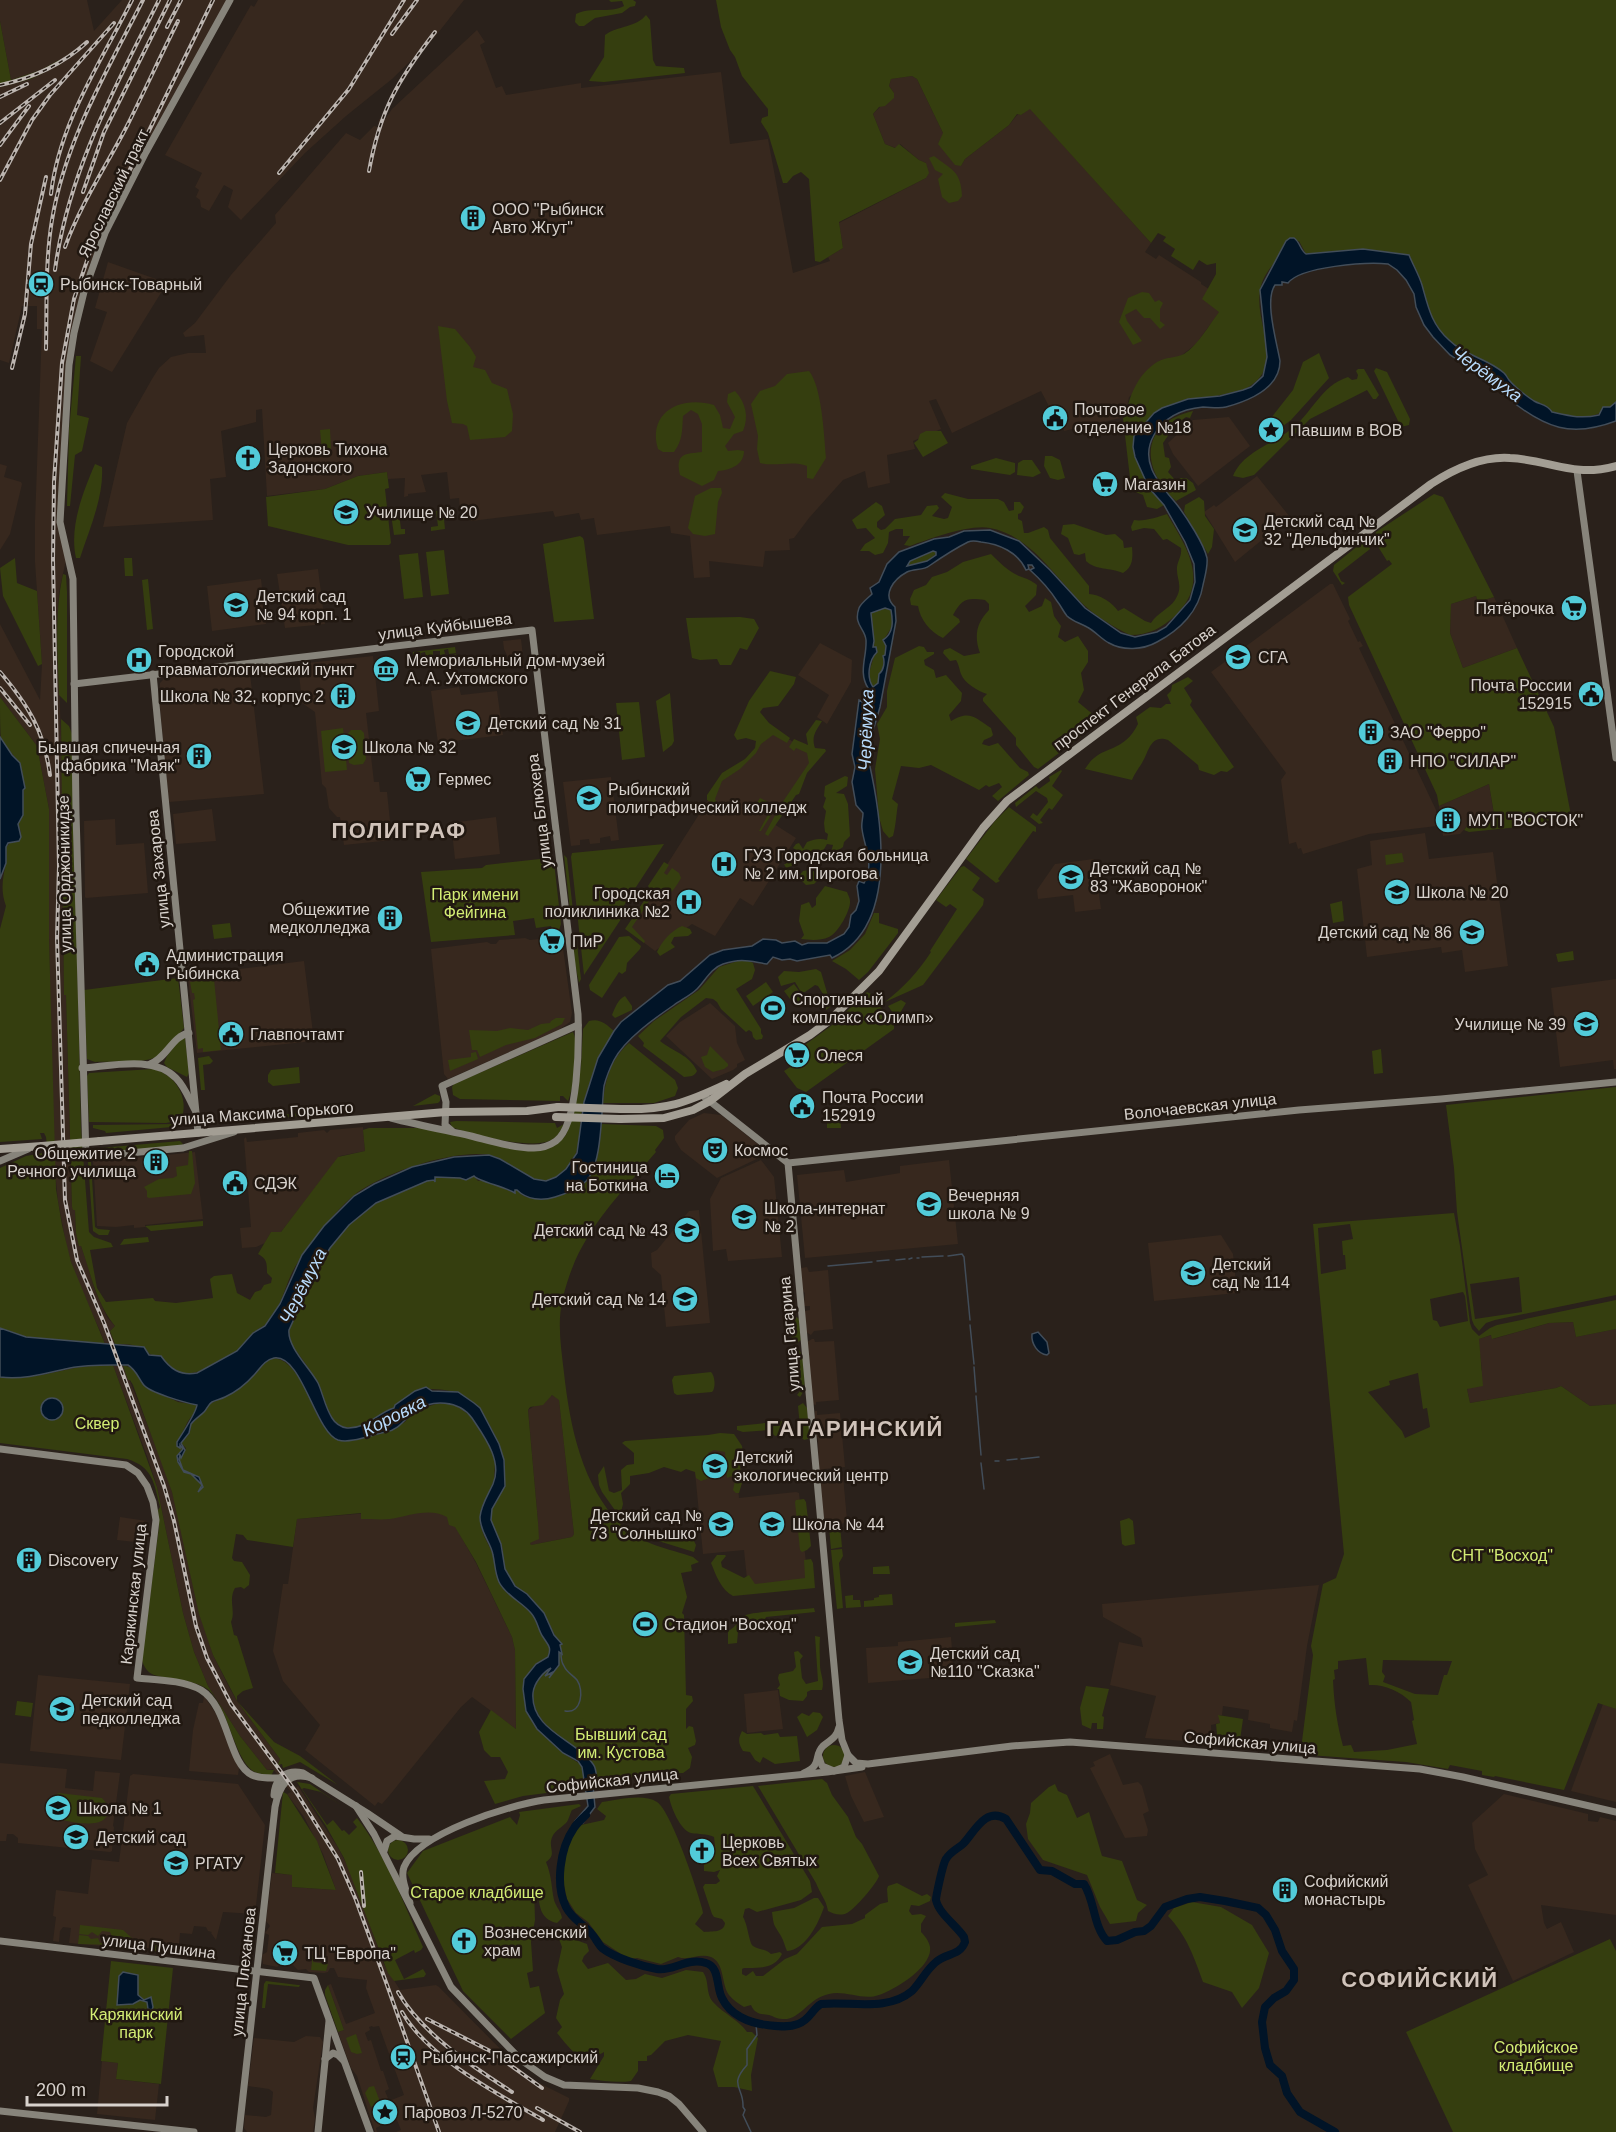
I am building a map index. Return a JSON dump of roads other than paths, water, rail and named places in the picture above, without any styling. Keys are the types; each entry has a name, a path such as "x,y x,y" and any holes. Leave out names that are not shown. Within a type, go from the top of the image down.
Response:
{"main road":[{"name":"проспект Генерала Батова","path":"556,1117 655,1119 693,1110 706,1098 819,1028 867,985 982,828 1014,795 1420,491 1460,468 1497,458 1529,460 1576,471 1616,466"},
{"name":"проспект Генерала Батова","path":"558,1107 662,1108 706,1098"},
{"name":"улица Максима Горького","path":"0,1149 446,1112 527,1111 558,1107"},
{"name":"улица Максима Горького","path":"527,1111 556,1117"}],"street":[{"name":"Ярославский тракт","path":"74,591 72,571 60,522 69,365 84,292 97,252 111,220 230,0"},
{"path":"1576,471 1616,758"},
{"name":"улица Орджоникидзе","path":"74,591 82,1068 86,1157 183,1148 240,1130"},
{"name":"улица Куйбышева","path":"74,684 532,630"},
{"name":"улица Блюхера","path":"455,1132 528,1148 543,1147 557,1140 567,1125 574,1092 579,1059 578,1025 532,630"},
{"name":"улица Захарова","path":"153,674 198,1133"},
{"path":"455,1132 446,1127 446,1102 442,1086 578,1025"},
{"path":"82,1068 147,1064 157,1061 181,1035 189,1033"},
{"path":"165,1054 162,1063 167,1071"},
{"path":"147,1064 167,1071 182,1085 196,1113"},
{"name":"Волочаевская улица","path":"788,1162 1288,1111 1616,1082"},
{"path":"706,1098 788,1162"},
{"path":"388,1118 455,1132"},
{"path":"0,1161 18,1152 42,1146"},
{"name":"улица Гагарина","path":"788,1162 839,1720 848,1755"},
{"name":"Карякинская улица","path":"0,1449 126,1465 134,1469 143,1479 153,1502 156,1527 138,1678 182,1684 204,1693 219,1713 243,1769 252,1775 279,1782"},
{"name":"улица Гагарина","path":"819,1757 821,1748 831,1742 838,1733 839,1720"},
{"path":"831,1742 844,1746"},
{"name":"Софийская улица","path":"410,1857 421,1845 434,1838 513,1806 602,1794 837,1771 879,1763 1012,1746 1086,1742 1420,1769 1616,1812"},
{"path":"819,1757 825,1768 837,1771 846,1765 848,1755"},
{"name":"Софийская улица","path":"848,1755 858,1763 879,1763"},
{"path":"799,1775 814,1768 819,1757"},
{"path":"279,1782 287,1773 296,1772 312,1778 412,1845 410,1857 403,1872 410,1903"},
{"name":"улица Плеханова","path":"239,2132 273,1816 279,1782"},
{"path":"356,1806 386,1856 451,1988 521,2060 545,2077 564,2085 638,2088 669,2096 703,2132"},
{"path":"403,1837 395,1836 388,1839 384,1846 386,1856 398,1864 406,1862 410,1857"},
{"name":"Софийская улица","path":"403,1837 434,1838"},
{"name":"улица Пушкина","path":"0,1941 314,1978 329,2018"},
{"path":"318,2132 329,2018"},
{"path":"329,2018 370,2132"},
{"path":"325,2059 329,2054 337,2054 346,2065"},
{"path":"0,2111 194,2132"}],"water":[{"name":"Черёмуха","path":"1294,238 1306,254 1363,249 1409,255 1421,281 1434,321 1455,345 1497,368 1520,391 1552,412 1587,417 1599,415 1603,407 1610,407 1616,402 1616,421 1585,429 1572,429 1547,423 1522,409 1509,399 1509,394 1450,355 1433,337 1424,325 1416,307 1414,294 1406,280 1388,264 1335,266 1306,273 1295,277 1288,283 1282,282 1282,285 1275,285 1272,292 1271,311 1280,361 1275,379 1261,392 1244,401 1223,408 1196,408 1175,415 1158,429 1150,445 1150,464 1154,473 1190,524 1207,558 1201,594 1193,611 1181,626 1146,647 1115,646 1067,616 1048,589 1030,570 1034,568 1032,565 1028,565 1029,569 1026,570 1018,558 1007,550 976,541 970,541 927,567 902,575 889,592 891,602 895,607 896,621 880,707 868,748 881,841 881,870 877,898 868,922 853,943 832,958 830,955 797,961 773,957 767,964 740,961 715,968 695,991 658,1016 625,1044 614,1060 604,1086 595,1165 584,1183 563,1195 540,1199 530,1198 517,1190 515,1193 474,1176 466,1180 435,1177 435,1182 434,1180 427,1181 376,1203 349,1225 330,1248 315,1273 289,1330 289,1337 318,1383 330,1414 335,1422 343,1427 360,1426 394,1408 415,1391 426,1387 432,1391 458,1392 480,1408 499,1444 504,1460 505,1486 492,1509 491,1520 501,1544 505,1569 515,1586 527,1594 544,1613 554,1635 562,1644 560,1645 562,1654 559,1652 559,1665 549,1678 553,1672 545,1676 551,1668 545,1672 535,1685 534,1706 546,1725 585,1756 596,1770 597,1782 593,1786 595,1807 583,1823 575,1821 588,1806 582,1767 578,1761 563,1753 537,1729 526,1711 524,1679 536,1664 548,1657 549,1648 533,1616 505,1591 498,1579 492,1550 482,1528 480,1517 483,1504 493,1484 496,1467 487,1441 467,1412 445,1403 429,1404 415,1411 391,1431 355,1440 338,1440 322,1423 293,1368 284,1360 274,1358 265,1363 237,1390 211,1403 191,1424 189,1433 181,1443 185,1450 179,1459 183,1470 199,1477 203,1487 198,1492 202,1485 191,1474 184,1472 178,1462 177,1456 183,1449 180,1445 180,1448 177,1446 177,1442 197,1405 153,1391 143,1384 128,1365 84,1366 27,1377 0,1377 0,1328 26,1337 144,1347 149,1355 161,1356 168,1365 176,1370 197,1373 237,1351 253,1333 265,1326 280,1304 302,1255 324,1226 354,1196 374,1184 412,1167 454,1157 489,1155 534,1179 546,1181 566,1169 577,1153 584,1102 598,1058 621,1022 668,985 680,981 710,955 723,950 752,946 763,939 782,943 795,941 802,945 827,943 844,934 849,927 851,915 856,910 859,901 857,886 859,881 864,883 869,869 862,827 863,813 856,805 852,782 855,767 852,754 859,700 864,703 868,688 863,670 866,640 857,618 861,604 872,594 870,588 879,582 887,564 899,552 964,531 990,530 1019,541 1085,608 1121,633 1135,637 1157,632 1166,627 1190,600 1195,582 1194,564 1185,542 1164,505 1149,488 1135,457 1134,436 1154,413 1162,408 1188,399 1220,396 1243,390 1251,387 1263,376 1267,357 1260,290 1286,241","holes":["933,551 936,555 927,561 907,566 910,561","885,608 891,610 892,626 889,634 883,640 886,646 883,656 884,666 879,674 878,683 873,687 869,669 877,652 876,647 873,647 871,613"]},
{"path":"0,737 20,763 25,788 23,790 23,815 18,824 21,837 19,841 8,843 6,847 6,863 0,879"},
{"path":"1038,1332 1047,1342 1049,1353 1047,1355 1038,1351 1034,1345 1032,1334"},
{"path":"52,1398 60,1401 63,1409 60,1417 52,1420 44,1417 41,1409 44,1401"},
{"path":"123,1972 138,1975 138,1995 144,2000 151,1997 152,2010 148,2009 147,2002 140,2000 133,2004 117,2005 119,1976"}],"waterway":[{"path":"948,1256 962,1254 964,1257 970,1320"},
{"path":"922,1257 943,1256"},
{"path":"896,1260 905,1259"},
{"path":"877,1261 889,1260"},
{"path":"828,1266 872,1262"},
{"path":"970,1325 974,1364"},
{"path":"974,1367 976,1392"},
{"path":"976,1396 981,1455"},
{"path":"1021,1459 1039,1457"},
{"path":"1007,1460 1017,1459"},
{"path":"981,1463 984,1489"},
{"path":"561,1653 561,1660 577,1680 581,1695 575,1709 565,1711"},
{"name":"Коровка","path":"586,1815 569,1836 562,1856 561,1888 566,1907 571,1915 591,1933 602,1948 628,1961 663,1969 692,1962 710,1965 716,1973 720,1994 725,2004 747,2020 767,2025 798,2024 821,2004 880,2004 902,1997 912,1991 936,1962 960,1950 965,1942 964,1937 944,1915 936,1900 940,1880 945,1862 952,1852 963,1844 981,1822 992,1816 1006,1819 1040,1870 1052,1871 1075,1884 1084,1884 1099,1928 1107,1941 1144,1931 1151,1926 1165,1907 1187,1899 1200,1897 1258,1908 1266,1915 1275,1930 1282,1951 1294,1969 1294,1980 1286,1991 1265,2007 1262,2022 1265,2048 1270,2065 1282,2076 1287,2093 1300,2112 1335,2132"},
{"path":"751,2132 743,2115 745,2110 738,2078 747,2065 747,2049 757,2035 756,2024"}],"railway":[{"path":"51,194 63,142 72,118 132,0"},
{"path":"46,349 48,252 58,191 77,134 89,107 143,0"},
{"path":"55,270 61,234 82,164 110,98 159,0"},
{"path":"83,192 104,132 170,0"},
{"path":"167,27 181,0"},
{"path":"213,0 91,249 74,299 62,363 54,482 53,560 59,866 57,938 65,1200 77,1260 104,1323 164,1486 174,1521 196,1626 207,1658 231,1704 296,1792 338,1859 356,1900 439,2132"},
{"path":"279,173 349,89 404,0"},
{"path":"392,34 417,0"},
{"path":"65,247 178,21"},
{"path":"0,180 32,120 50,95 114,23"},
{"path":"369,171 373,149 392,97 411,65 435,32"},
{"path":"0,85 46,70 87,42"},
{"path":"0,123 55,80"},
{"path":"0,97 27,84"},
{"path":"0,145 29,106"},
{"path":"12,368 25,314 31,244 46,177"},
{"path":"0,672 34,720 44,745 50,775"},
{"path":"0,688 30,725"},
{"path":"361,1872 364,1906"},
{"path":"398,1992 420,2022 434,2035 465,2060 512,2092"},
{"path":"402,2012 414,2029 446,2060 485,2087 543,2120"},
{"path":"427,2019 492,2052 542,2088"},
{"path":"537,2108 580,2132"}],"place":[{"name":"ООО \"Рыбинск Авто Жгут\"","path":"473,218"},
{"name":"Рыбинск-Товарный","path":"41,284"},
{"name":"Почтовое отделение №18","path":"1055,418"},
{"name":"Павшим в ВОВ","path":"1271,430"},
{"name":"Церковь Тихона Задонского","path":"248,458"},
{"name":"Магазин","path":"1105,484"},
{"name":"Училище № 20","path":"346,512"},
{"name":"Детский сад № 32 \"Дельфинчик\"","path":"1245,530"},
{"name":"Детский сад № 94 корп. 1","path":"236,605"},
{"name":"Пятёрочка","path":"1574,608"},
{"name":"СГА","path":"1238,657"},
{"name":"Городской травматологический пункт","path":"139,660"},
{"name":"Мемориальный дом-музей А. А. Ухтомского","path":"386,669"},
{"name":"Почта России 152915","path":"1591,694"},
{"name":"Школа № 32, корпус 2","path":"343,696"},
{"name":"Детский сад № 31","path":"468,723"},
{"name":"ЗАО \"Ферро\"","path":"1371,732"},
{"name":"Школа № 32","path":"344,747"},
{"name":"Бывшая спичечная фабрика \"Маяк\"","path":"199,756"},
{"name":"НПО \"СИЛАР\"","path":"1390,761"},
{"name":"Гермес","path":"418,779"},
{"name":"Рыбинский полиграфический колледж","path":"589,798"},
{"name":"МУП \"ВОСТОК\"","path":"1448,820"},
{"name":"ГУЗ Городская больница № 2 им. Пирогова","path":"724,864"},
{"name":"Детский сад № 83 \"Жаворонок\"","path":"1071,877"},
{"name":"Школа № 20","path":"1397,892"},
{"name":"Городская поликлиника №2","path":"689,902"},
{"name":"Общежитие медколледжа","path":"390,918"},
{"name":"Детский сад № 86","path":"1472,932"},
{"name":"ПиР","path":"552,941"},
{"name":"Администрация Рыбинска","path":"147,964"},
{"name":"Спортивный комплекс «Олимп»","path":"773,1008"},
{"name":"Училище № 39","path":"1586,1024"},
{"name":"Главпочтамт","path":"231,1034"},
{"name":"Олеся","path":"797,1055"},
{"name":"Почта России 152919","path":"802,1106"},
{"name":"Космос","path":"715,1150"},
{"name":"Общежитие 2 Речного училища","path":"156,1162"},
{"name":"Гостиница на Боткина","path":"667,1176"},
{"name":"СДЭК","path":"235,1183"},
{"name":"Вечерняя школа № 9","path":"929,1204"},
{"name":"Школа-интернат № 2","path":"744,1217"},
{"name":"Детский сад № 43","path":"687,1230"},
{"name":"Детский сад № 114","path":"1193,1273"},
{"name":"Детский сад № 14","path":"685,1299"},
{"name":"Детский экологический центр","path":"715,1466"},
{"name":"Детский сад № 73 \"Солнышко\"","path":"721,1524"},
{"name":"Школа № 44","path":"772,1524"},
{"name":"Discovery","path":"29,1560"},
{"name":"Стадион \"Восход\"","path":"645,1624"},
{"name":"Детский сад №110 \"Сказка\"","path":"910,1662"},
{"name":"Детский сад педколледжа","path":"62,1709"},
{"name":"Школа № 1","path":"58,1808"},
{"name":"Детский сад","path":"76,1837"},
{"name":"Церковь Всех Святых","path":"702,1851"},
{"name":"РГАТУ","path":"176,1863"},
{"name":"Софийский монастырь","path":"1285,1890"},
{"name":"Вознесенский храм","path":"464,1941"},
{"name":"ТЦ \"Европа\"","path":"285,1953"},
{"name":"Рыбинск-Пассажирский","path":"403,2057"},
{"name":"Паровоз Л-5270","path":"385,2112"}],"district":[{"name":"ПОЛИГРАФ","path":"399,830"},
{"name":"ГАГАРИНСКИЙ","path":"855,1428"},
{"name":"СОФИЙСКИЙ","path":"1420,1979"}],"park label":[{"name":"Парк имени Фейгина","path":"475,903"},
{"name":"Сквер","path":"97,1423"},
{"name":"СНТ \"Восход\"","path":"1502,1555"},
{"name":"Бывший сад им. Кустова","path":"621,1743"},
{"name":"Старое кладбище","path":"477,1892"},
{"name":"Карякинский парк","path":"136,2023"},
{"name":"Софийское кладбище","path":"1536,2056"}]}
